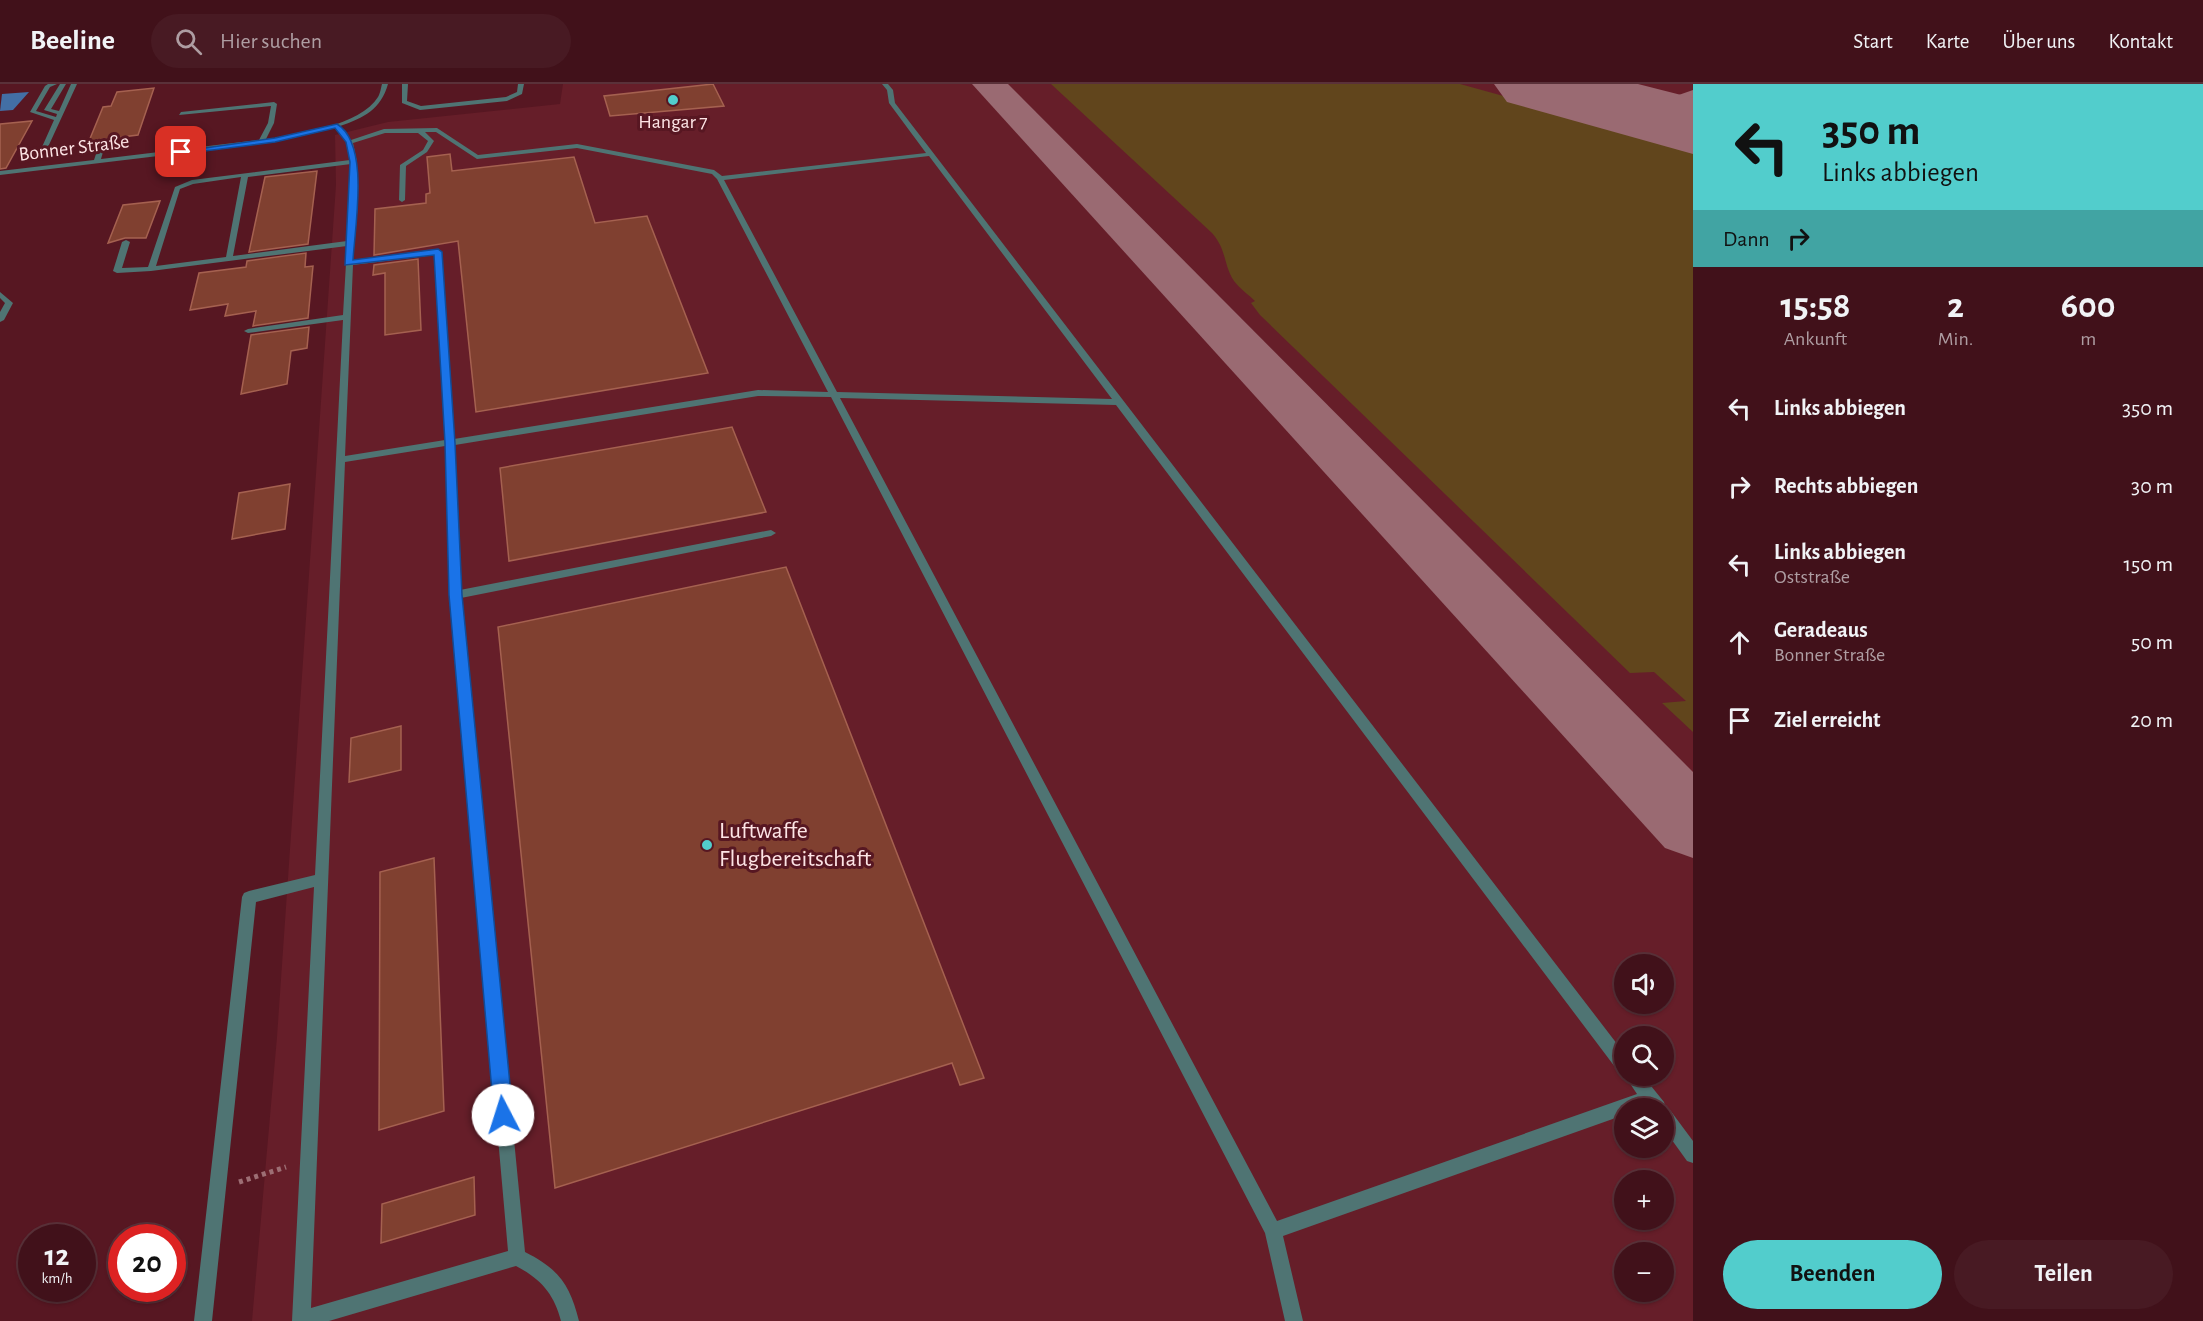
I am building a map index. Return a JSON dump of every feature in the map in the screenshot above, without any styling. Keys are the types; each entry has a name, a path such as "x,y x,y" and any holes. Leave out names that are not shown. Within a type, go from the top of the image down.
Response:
{"lane":[{"path":"54,84 48,86 33,112 59,116"},
{"path":"59,116 47,110 63,84"},
{"path":"45,147 74,84"},
{"name":"Bonner Straße","path":"0,173 262,141 337,126 374,106 385,93 386,84"},
{"path":"405,84 404,102 420,108 507,99 520,93 521,84"},
{"path":"885,84 890,90 892,103 1614,1052"},
{"path":"181,114 274,104 271,123 262,141"},
{"path":"337,126 350,142 354,162 319,880 301,1321 517,1257 545,1270 565,1300 570,1321"},
{"path":"402,200 403,165 425,151 431,141 420,132 410,129"},
{"path":"350,142 384,131 437,130 477,157 577,146 714,172 720,178 1273,1231 1294,1321"},
{"path":"97,162 102,145"},
{"path":"720,178 932,154"},
{"path":"151,269 177,188 192,182 354,162"},
{"path":"229,259 245,175"},
{"path":"126,242 117,271 151,269 349,243"},
{"path":"348,263 438,252 450,443 456,595 517,1257"},
{"path":"0,294 9,303 0,320"},
{"path":"248,331 346,317"},
{"path":"341,460 758,393 1120,402"},
{"path":"456,595 771,533"},
{"path":"203,1321 249,897 319,880"},
{"path":"1641,1086 1650,1098"},
{"path":"1273,1231 1614,1116"},
{"path":"1674,1129 1693,1155"}],"path":[{"path":"218,1188 308,1161"}],"shaded area":[{"path":"563,84 1693,84 1693,1321 252,1321 277,1037 336,185 335,135 388,122 560,104"},
{"path":"1051,84 1460,84 1693,148 1693,732 1662,703 1686,701 1654,672 1630,673 1260,315 1251,303 1255,301 1234,281 1220,245 1212,233"}],"water":[{"path":"29,92 13,110 0,111 2,94"}],"building":[{"name":"Hangar 7","path":"713,84 724,106 610,116 604,96"},
{"path":"154,88 138,135 89,141 103,107 111,106 117,92"},
{"path":"32,121 6,168 0,169 0,124"},
{"path":"450,154 452,171 574,157 595,223 647,216 708,373 476,412 458,241 374,255 375,209 426,203 426,194 430,193 427,157"},
{"path":"317,171 308,244 249,252 265,177"},
{"path":"160,201 146,238 125,238 108,243 123,205"},
{"path":"306,253 305,267 313,266 308,318 253,326 256,311 225,316 228,304 190,310 199,273 246,267 247,261"},
{"path":"418,259 421,330 385,335 385,273 373,275 374,265"},
{"path":"309,327 307,348 291,351 287,384 241,394 251,335"},
{"path":"732,427 766,512 509,561 500,468"},
{"path":"290,484 285,529 232,539 239,493"},
{"name":"Luftwaffe Flugbereitschaft","path":"786,567 984,1078 960,1085 952,1063 555,1188 498,627"},
{"path":"401,726 401,770 349,782 351,738"},
{"path":"434,858 444,1111 379,1130 380,872"},
{"path":"474,1177 475,1215 381,1243 382,1204"}],"taxiway":[{"path":"989,84 1693,824"},
{"path":"1587,97 1655,110 1682,106 1693,100"}],"runway":[{"path":"1537,84 1693,126"}],"place":[{"name":"Hangar 7","path":"673,100"},
{"name":"Luftwaffe Flugbereitschaft","path":"707,845"}],"route":[{"path":"181,152 275,140 337,126 350,142 354,162 348,263 438,252 450,443 456,595 503,1115"}]}
